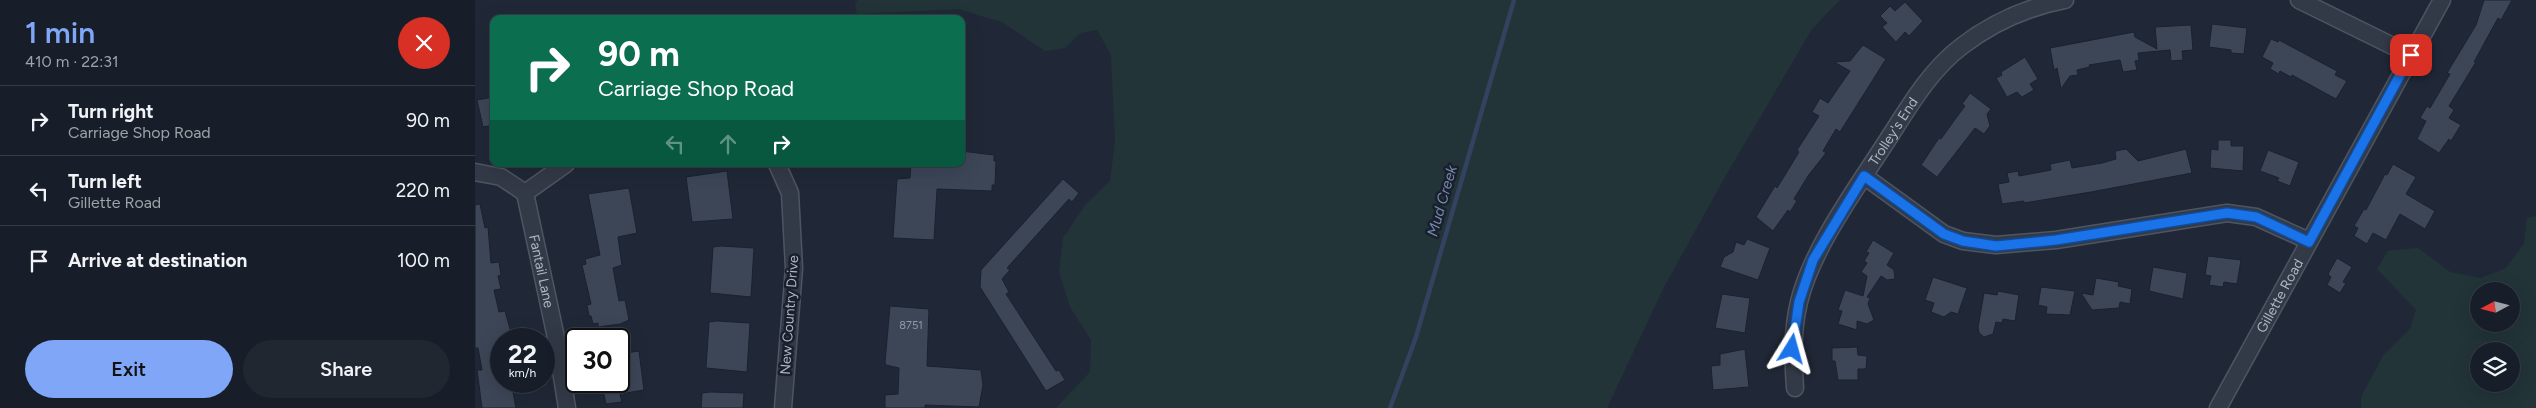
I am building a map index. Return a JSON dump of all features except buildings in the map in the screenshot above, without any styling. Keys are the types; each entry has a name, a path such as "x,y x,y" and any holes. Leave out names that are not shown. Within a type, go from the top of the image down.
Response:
{"street":[{"name":"Trolley's End","path":"1795,388 1792,349 1799,302 1813,260 1864,176 1917,95 1939,66 1962,46 1991,27 2019,14 2065,0"},
{"path":"2299,0 2411,55"},
{"name":"Gillette Road","path":"2218,408 2442,0"},
{"path":"475,172 501,177 525,193 562,167"},
{"name":"New Country Drive","path":"778,167 790,193 794,268 783,408"},
{"path":"1864,176 1944,234 1963,241 1996,246 2056,240 2227,213 2256,217 2309,242"},
{"name":"Fantail Lane","path":"525,193 555,333 567,408"}],"shaded area":[{"path":"858,0 1840,0 1812,29 1725,177 1663,289 1607,408 1056,408 1090,372 1091,340 1070,307 1059,272 1063,238 1086,204 1110,181 1115,142 1111,55 1097,30 1080,33 1065,48 1045,51 1002,22 958,9 857,14 855,4"},
{"path":"2536,216 2536,408 2361,408 2361,397 2383,356 2410,329 2416,310 2377,269 2388,251 2418,248 2450,272 2481,278 2506,268 2524,244 2527,218"}],"waterway":[{"name":"Mud Creek","path":"1390,408 1416,337 1514,0"}],"route":[{"path":"1792,349 1799,302 1813,260 1864,176 1944,234 1963,241 1996,246 2056,240 2205,214 2227,213 2243,213 2256,217 2309,242 2411,55"}]}
